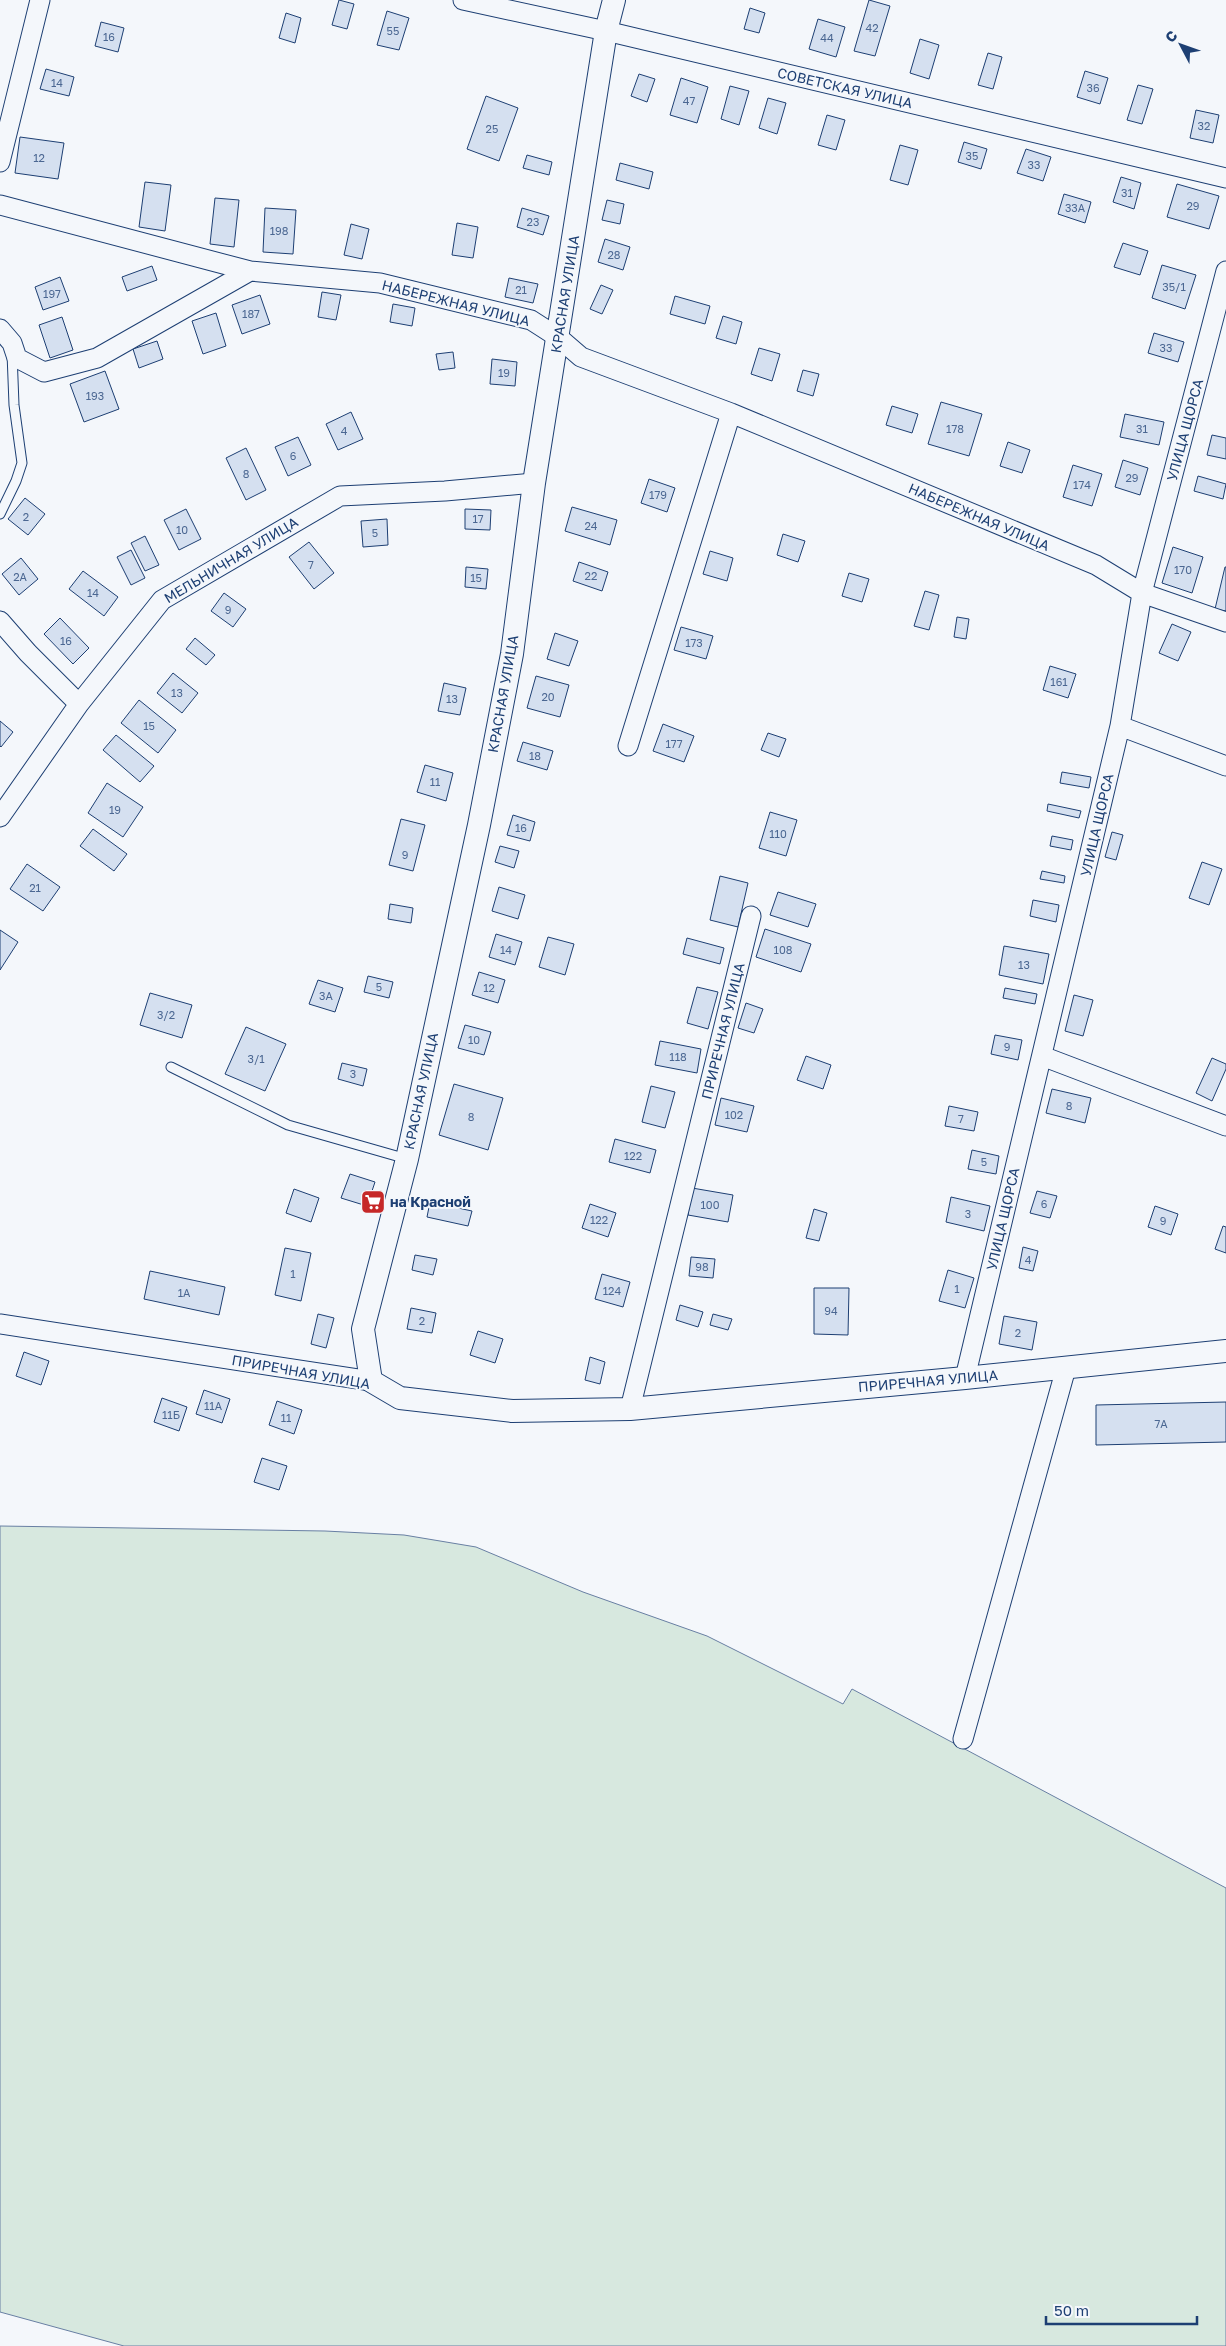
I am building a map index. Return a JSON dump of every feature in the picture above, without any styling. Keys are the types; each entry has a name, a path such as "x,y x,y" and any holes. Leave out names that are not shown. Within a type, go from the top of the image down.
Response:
{"street":[{"path":"0,162 40,0"},
{"name":"СОВЕТСКАЯ УЛИЦА","path":"463,0 1226,178"},
{"name":"КРАСНАЯ УЛИЦА","path":"372,1381 363,1330 407,1159 478,825 512,654 534,483 559,338 606,32 614,0"},
{"name":"НАБЕРЕЖНАЯ УЛИЦА","path":"0,205 250,271 380,282 531,320 559,338 581,357 731,413 1096,565 1142,593 1226,622"},
{"path":"6,336 17,358 44,372 97,358 250,271"},
{"name":"УЛИЦА ЩОРСА","path":"966,1378 1120,726 1142,593 1226,271"},
{"path":"628,746 731,413"},
{"name":"МЕЛЬНИЧНАЯ УЛИЦА","path":"0,817 79,704 162,600 340,496 445,491 534,483"},
{"path":"0,621 79,704"},
{"path":"1120,726 1226,766"},
{"name":"ПРИРЕЧНАЯ УЛИЦА","path":"630,1409 751,916"},
{"path":"1042,1056 1226,1126"},
{"name":"ПРИРЕЧНАЯ УЛИЦА","path":"0,1324 372,1381 400,1398 512,1411 630,1409 966,1378 1226,1351"},
{"path":"963,1739 1066,1368"}],"lane":[{"path":"0,514 16,481 22,463 6,336"},
{"path":"171,1067 288,1125 407,1159"}],"shaded area":[{"path":"0,1526 325,1531 404,1535 476,1547 583,1592 707,1636 843,1704 852,1689 1226,1888 1226,2346 124,2346 0,2312"}],"building":[{"path":"339,0 354,4 347,29 332,25"},
{"path":"869,0 890,6 875,56 854,51"},
{"path":"750,8 765,13 759,33 744,29"},
{"path":"387,11 409,18 399,50 377,45"},
{"path":"286,13 301,18 295,43 279,38"},
{"path":"818,19 845,27 836,57 809,49"},
{"path":"101,22 124,28 118,52 95,46"},
{"path":"920,39 939,45 929,79 910,73"},
{"path":"988,53 1002,57 993,89 978,85"},
{"path":"46,69 74,77 69,96 40,89"},
{"path":"1085,71 1108,78 1100,104 1077,97"},
{"path":"639,74 655,79 647,102 631,96"},
{"path":"681,78 708,87 697,123 670,115"},
{"path":"1138,85 1153,89 1142,124 1127,120"},
{"path":"730,86 749,91 739,125 721,119"},
{"path":"486,96 518,108 499,161 467,149"},
{"path":"768,98 786,103 777,134 759,128"},
{"path":"1196,110 1219,115 1213,143 1190,138"},
{"path":"827,115 845,120 836,150 818,145"},
{"path":"20,137 64,143 58,179 15,173"},
{"path":"964,142 987,149 981,169 958,162"},
{"path":"900,145 918,150 908,185 890,180"},
{"path":"1026,149 1051,157 1043,181 1017,173"},
{"path":"527,155 552,162 549,175 523,168"},
{"path":"620,163 653,172 649,189 616,180"},
{"path":"1121,177 1141,183 1134,209 1113,202"},
{"path":"145,182 171,185 165,231 139,227"},
{"path":"1177,184 1219,196 1209,229 1167,217"},
{"path":"1064,194 1091,202 1085,223 1058,214"},
{"path":"215,198 239,200 234,247 210,244"},
{"path":"607,200 624,204 620,224 602,220"},
{"path":"265,208 296,210 293,254 263,252"},
{"path":"522,208 549,216 543,235 517,227"},
{"path":"457,223 478,227 473,258 452,255"},
{"path":"351,224 369,229 362,259 344,255"},
{"path":"605,239 630,247 623,270 598,262"},
{"path":"1123,243 1148,251 1140,275 1114,267"},
{"path":"1162,265 1196,275 1185,309 1152,298"},
{"path":"152,266 157,280 127,291 122,277"},
{"path":"60,277 69,301 43,310 35,287"},
{"path":"509,278 538,284 533,303 505,297"},
{"path":"601,285 613,290 602,314 590,309"},
{"path":"322,292 341,295 336,320 318,317"},
{"path":"260,295 270,324 242,334 232,305"},
{"path":"675,296 710,306 705,324 670,314"},
{"path":"393,304 415,308 412,326 390,322"},
{"path":"216,313 226,346 203,354 192,321"},
{"path":"723,316 742,322 736,344 716,338"},
{"path":"62,317 73,350 50,358 39,325"},
{"path":"1154,333 1184,342 1178,362 1148,353"},
{"path":"157,341 163,359 139,368 133,349"},
{"path":"759,348 780,354 772,381 751,374"},
{"path":"453,352 455,368 439,370 436,354"},
{"path":"492,359 517,362 515,386 490,384"},
{"path":"803,370 819,374 813,396 797,391"},
{"path":"105,371 119,409 84,422 70,384"},
{"path":"941,402 982,414 969,456 928,444"},
{"path":"892,406 918,414 912,433 886,425"},
{"path":"351,412 363,439 338,450 326,424"},
{"path":"1125,414 1164,422 1159,445 1120,437"},
{"path":"1212,435 1226,438 1226,459 1207,455"},
{"path":"298,437 311,465 288,476 275,447"},
{"path":"1008,442 1030,450 1022,473 1000,466"},
{"path":"246,448 266,490 246,500 226,458"},
{"path":"1123,460 1148,468 1140,495 1115,487"},
{"path":"1073,465 1102,474 1092,506 1063,497"},
{"path":"1198,476 1226,484 1223,499 1194,491"},
{"path":"649,479 675,488 667,512 641,503"},
{"path":"25,498 45,514 28,535 8,519"},
{"path":"572,507 617,520 610,545 565,531"},
{"path":"186,509 201,539 179,550 164,520"},
{"path":"465,509 491,510 490,530 465,529"},
{"path":"387,519 388,545 363,547 361,521"},
{"path":"783,534 805,541 798,562 777,555"},
{"path":"145,536 159,565 145,571 131,543"},
{"path":"309,542 334,573 314,589 289,557"},
{"path":"1173,547 1203,557 1192,593 1162,583"},
{"path":"131,550 145,578 131,585 117,557"},
{"path":"710,551 733,558 727,581 703,574"},
{"path":"21,558 38,579 19,595 2,574"},
{"path":"579,562 608,572 602,591 573,581"},
{"path":"466,567 488,569 486,589 465,587"},
{"path":"1226,567 1226,611 1215,609"},
{"path":"83,571 118,597 104,616 69,589"},
{"path":"849,573 869,579 862,602 842,596"},
{"path":"925,591 939,595 929,630 914,626"},
{"path":"224,593 246,609 233,627 211,611"},
{"path":"957,617 969,619 966,639 954,637"},
{"path":"60,618 89,648 73,664 44,634"},
{"path":"1172,624 1191,632 1178,661 1159,653"},
{"path":"681,627 713,636 706,659 674,650"},
{"path":"555,633 578,641 569,666 547,659"},
{"path":"195,638 215,655 206,665 186,649"},
{"path":"1050,666 1076,674 1068,698 1043,690"},
{"path":"173,673 198,693 182,713 157,693"},
{"path":"536,676 569,685 560,717 527,708"},
{"path":"444,683 466,688 460,715 438,711"},
{"path":"139,700 176,730 158,753 121,723"},
{"path":"0,721 13,732 1,747 0,746"},
{"path":"663,724 694,736 684,762 653,751"},
{"path":"768,733 786,739 779,757 761,750"},
{"path":"116,735 154,766 140,782 103,750"},
{"path":"523,742 553,751 547,770 517,761"},
{"path":"425,765 453,773 446,801 417,792"},
{"path":"1062,772 1091,777 1089,788 1060,783"},
{"path":"107,783 143,807 123,837 88,813"},
{"path":"1048,804 1081,811 1079,818 1047,811"},
{"path":"770,812 797,820 786,856 759,848"},
{"path":"513,815 535,822 530,841 507,835"},
{"path":"401,819 425,825 413,871 389,865"},
{"path":"93,829 127,854 114,871 80,846"},
{"path":"1112,832 1123,835 1116,860 1105,857"},
{"path":"1052,836 1073,840 1071,850 1050,846"},
{"path":"500,846 519,851 514,868 495,862"},
{"path":"1202,862 1222,869 1209,905 1189,898"},
{"path":"27,864 60,887 43,911 10,889"},
{"path":"1042,871 1065,876 1064,883 1040,879"},
{"path":"720,876 748,883 738,927 710,920"},
{"path":"499,887 525,895 518,919 492,911"},
{"path":"778,892 816,904 808,927 770,915"},
{"path":"1033,900 1059,905 1056,922 1030,916"},
{"path":"390,904 413,908 411,923 388,919"},
{"path":"765,929 811,944 801,972 756,957"},
{"path":"0,930 18,942 0,970"},
{"path":"496,934 522,942 515,965 489,957"},
{"path":"548,937 574,944 565,975 539,967"},
{"path":"687,938 724,948 720,964 683,954"},
{"path":"1004,946 1049,954 1043,984 999,975"},
{"path":"479,972 505,980 498,1003 472,995"},
{"path":"368,976 393,982 389,998 364,992"},
{"path":"318,980 343,988 335,1012 309,1004"},
{"path":"697,987 718,992 708,1029 687,1023"},
{"path":"1005,988 1037,994 1035,1004 1003,998"},
{"path":"150,993 192,1005 182,1038 140,1025"},
{"path":"1074,995 1093,1000 1083,1036 1065,1031"},
{"path":"746,1003 763,1009 754,1033 738,1028"},
{"path":"465,1025 491,1032 484,1055 458,1048"},
{"path":"246,1027 286,1044 265,1091 225,1074"},
{"path":"995,1035 1022,1040 1018,1060 991,1054"},
{"path":"660,1041 701,1049 697,1073 655,1065"},
{"path":"806,1056 831,1065 823,1089 797,1080"},
{"path":"1212,1058 1226,1064 1226,1069 1212,1101 1196,1093"},
{"path":"342,1063 367,1069 363,1086 338,1079"},
{"path":"454,1084 503,1098 488,1150 439,1135"},
{"path":"651,1086 675,1092 665,1128 642,1122"},
{"path":"1052,1089 1091,1098 1085,1123 1046,1113"},
{"path":"721,1098 754,1106 747,1132 715,1125"},
{"path":"949,1106 978,1112 974,1131 945,1126"},
{"path":"615,1139 656,1150 650,1173 609,1162"},
{"path":"972,1150 999,1156 996,1174 968,1169"},
{"path":"350,1174 375,1182 367,1206 341,1198"},
{"path":"692,1188 733,1195 728,1222 688,1215"},
{"path":"294,1189 319,1198 311,1222 286,1213"},
{"path":"1037,1191 1057,1196 1050,1218 1030,1213"},
{"path":"951,1197 990,1206 984,1231 946,1222"},
{"path":"430,1202 472,1211 468,1226 427,1217"},
{"path":"590,1204 616,1213 608,1237 582,1228"},
{"path":"1155,1206 1178,1214 1171,1235 1148,1227"},
{"path":"814,1209 827,1213 819,1241 806,1238"},
{"path":"1223,1226 1226,1227 1226,1253 1215,1249"},
{"path":"1023,1247 1038,1251 1033,1271 1019,1268"},
{"path":"285,1248 311,1253 301,1301 275,1295"},
{"path":"415,1255 437,1259 433,1275 412,1270"},
{"path":"691,1257 715,1259 713,1278 689,1276"},
{"path":"948,1270 974,1278 965,1308 939,1301"},
{"path":"150,1271 225,1287 219,1315 144,1299"},
{"path":"602,1274 630,1282 623,1307 595,1299"},
{"path":"814,1288 849,1288 848,1335 814,1334"},
{"path":"680,1305 703,1312 698,1327 676,1320"},
{"path":"411,1308 436,1313 432,1333 407,1329"},
{"path":"318,1314 334,1318 326,1348 311,1344"},
{"path":"713,1314 732,1319 728,1330 710,1325"},
{"path":"1004,1316 1037,1322 1032,1350 999,1344"},
{"path":"478,1331 503,1339 495,1363 470,1355"},
{"path":"24,1352 49,1361 41,1385 16,1376"},
{"path":"590,1357 605,1362 600,1384 585,1380"},
{"path":"204,1390 230,1399 222,1423 196,1414"},
{"path":"162,1398 187,1407 179,1431 154,1422"},
{"path":"277,1401 302,1410 294,1434 269,1425"},
{"path":"1226,1402 1226,1442 1096,1445 1096,1405"},
{"path":"262,1458 287,1466 279,1490 254,1482"}],"place":[{"name":"на Красной","path":"373,1202"}]}
